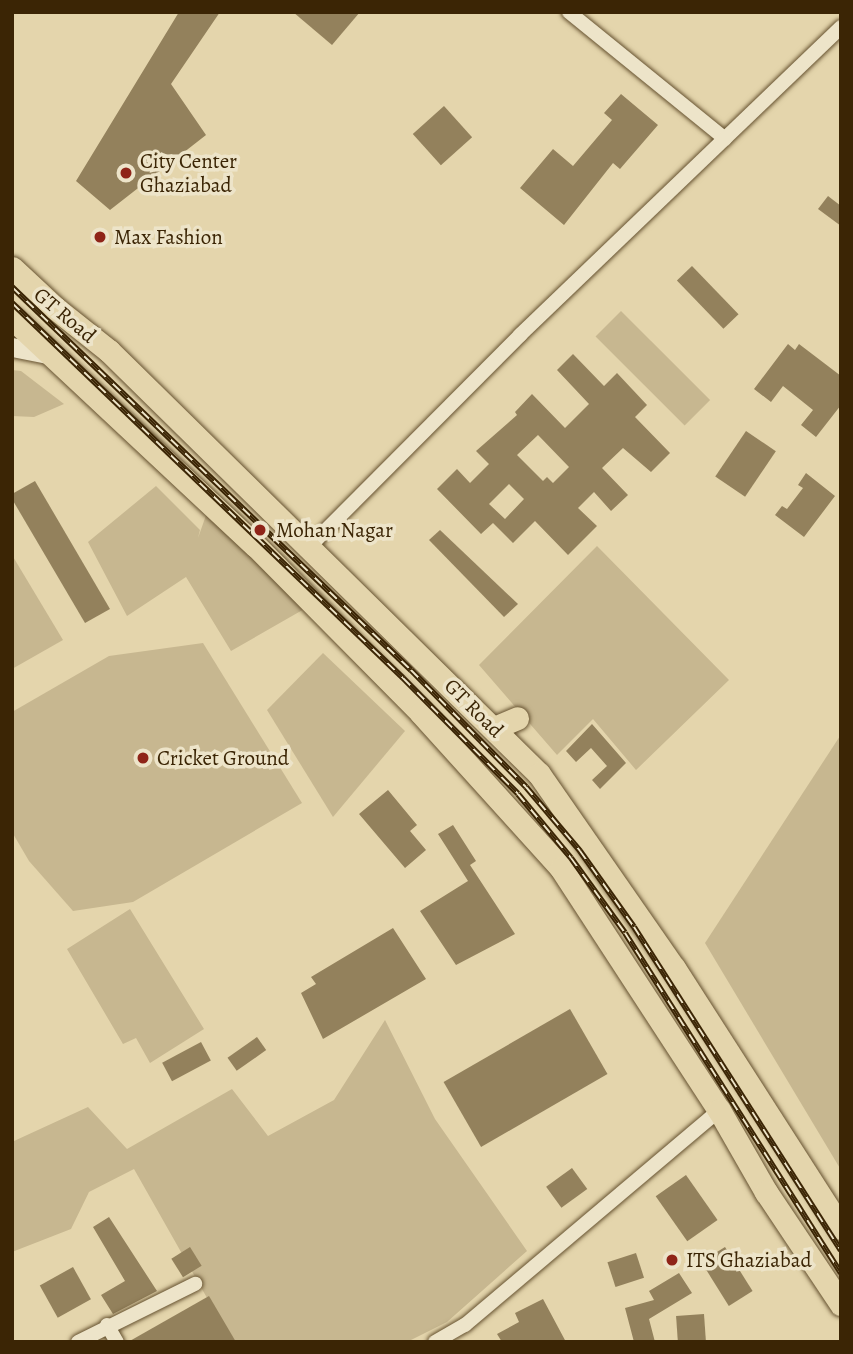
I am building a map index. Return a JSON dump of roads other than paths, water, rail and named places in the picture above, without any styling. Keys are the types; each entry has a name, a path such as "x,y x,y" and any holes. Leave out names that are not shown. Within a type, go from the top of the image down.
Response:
{"highway":[{"name":"GT Road","path":"12,268 55,308 108,351 310,546 539,774 674,968 841,1228"},
{"name":"GT Road","path":"12,318 250,540 510,808 561,868 719,1110 766,1192 841,1304"},
{"path":"494,728 517,718"}],"main road":[{"path":"12,346 52,355"}],"street":[{"path":"569,12 725,139"},
{"path":"310,546 520,335 841,27"},
{"path":"435,1342 457,1337 719,1110"},
{"path":"78,1342 107,1325 195,1284"},
{"path":"107,1325 117,1342"}],"railway":[{"path":"12,287 411,670 526,787 580,851 634,927 841,1251"},
{"path":"12,303 403,678 518,794 571,858 625,933 841,1273"}],"place":[{"name":"City Center Ghaziabad","path":"126,173"},
{"name":"Max Fashion","path":"100,237"},
{"name":"Mohan Nagar","path":"260,530"},
{"name":"Cricket Ground","path":"143,758"},
{"name":"ITS Ghaziabad","path":"672,1260"}]}
